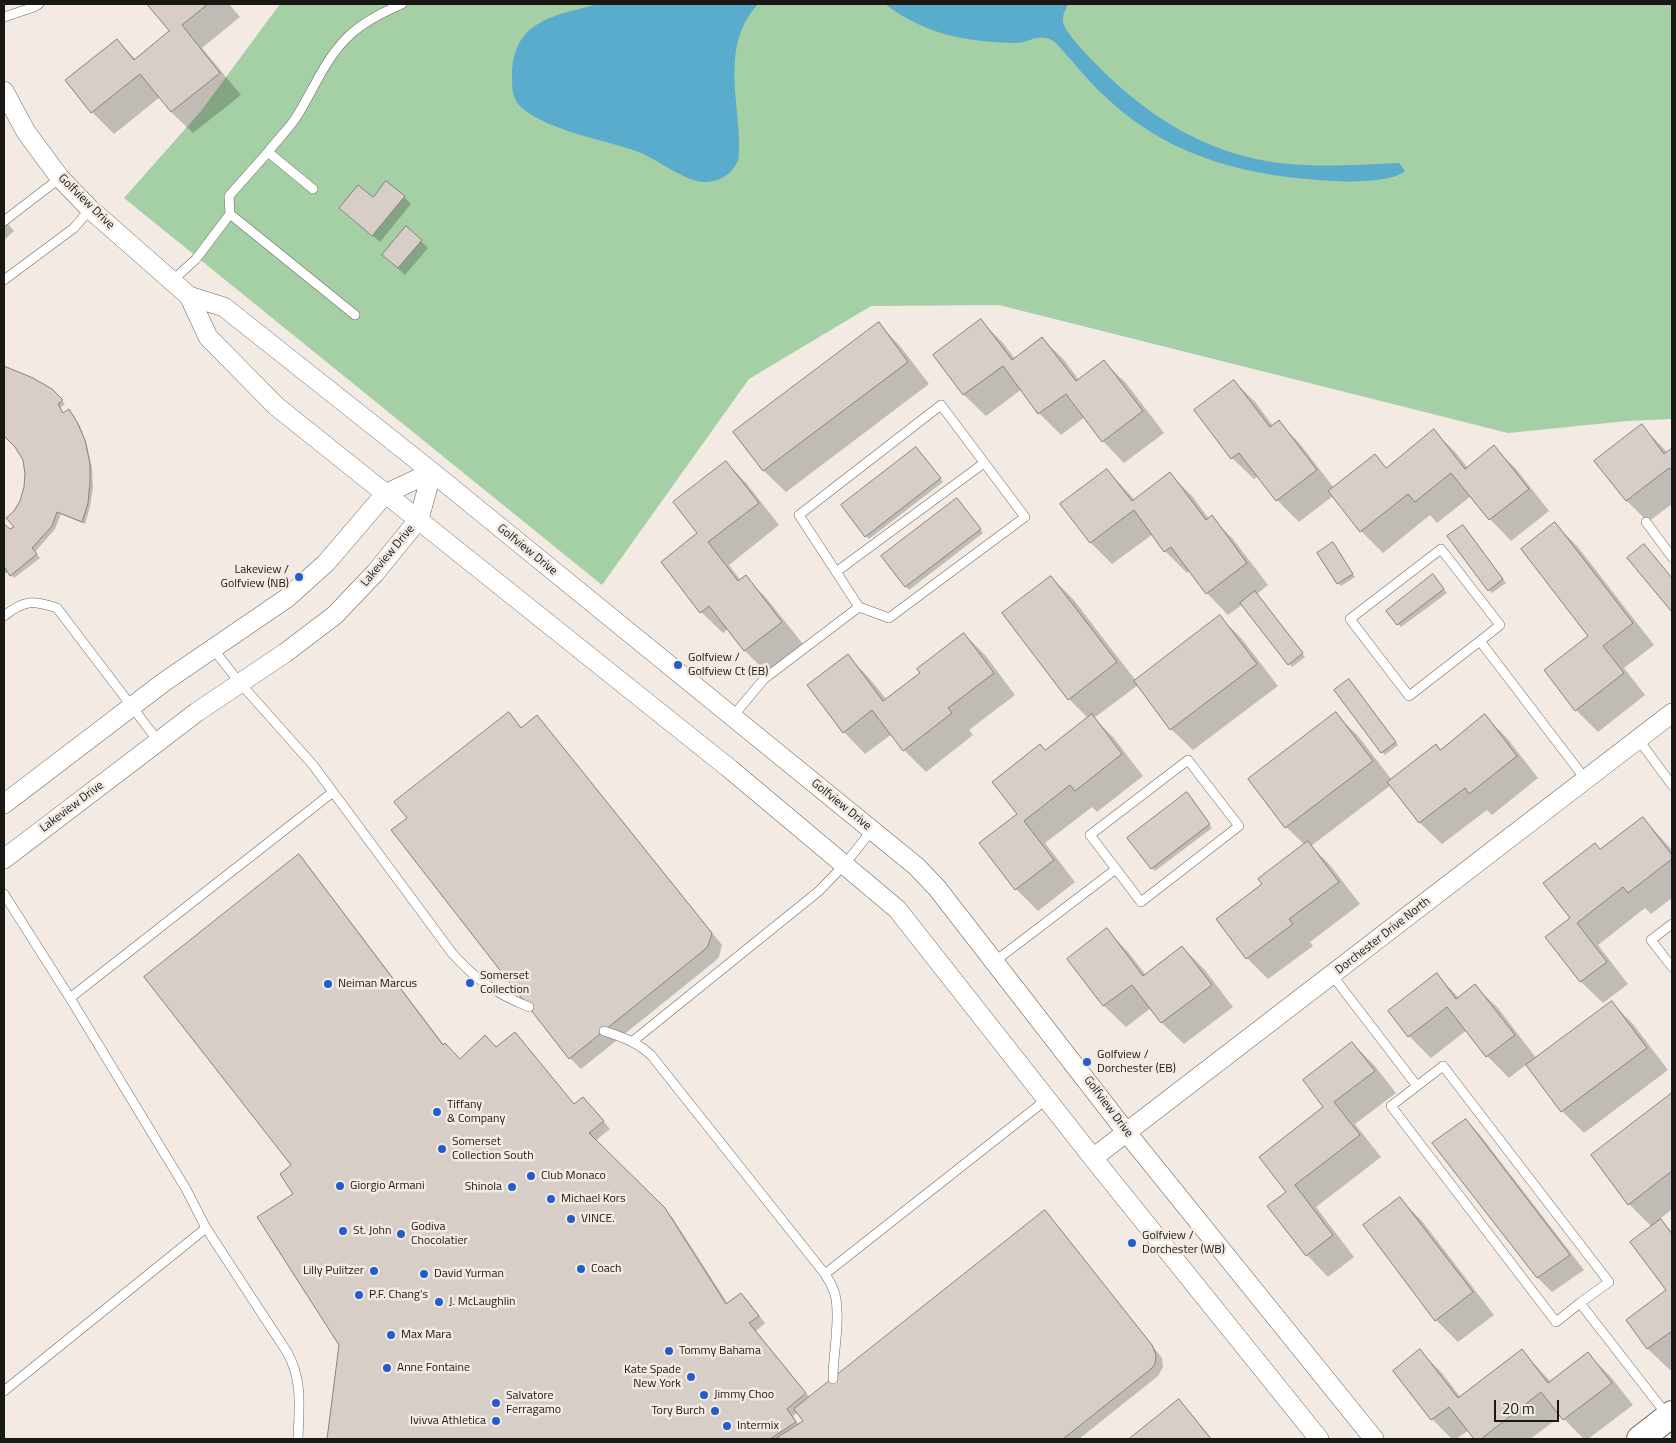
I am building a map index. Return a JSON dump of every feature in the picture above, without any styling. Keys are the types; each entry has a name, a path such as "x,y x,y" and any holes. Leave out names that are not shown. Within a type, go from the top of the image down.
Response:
{"main road":[{"path":"1640,1439 1671,1415"}],"street":[{"name":"Golfview Drive","path":"4,91 26,132 60,178 90,209 189,296 208,337 276,406 730,769 898,909 1093,1158 1319,1439"},
{"name":"Golfview Drive","path":"189,296 224,307 432,472 925,874 1128,1133 1374,1439"},
{"path":"4,804 131,706 264,615 308,580 343,544 385,494 432,472"},
{"name":"Lakeview Drive","path":"4,859 197,712 335,615 374,573 419,519 432,472"},
{"name":"Dorchester Drive North","path":"1093,1158 1128,1133 1672,713"}],"lane":[{"path":"4,17 39,4"},
{"path":"172,281 196,259 230,214 229,196 296,117 334,52 370,19 402,4"},
{"path":"268,152 313,189"},
{"path":"4,220 60,178"},
{"path":"4,280 74,228 90,209"},
{"path":"230,214 355,315"},
{"path":"941,405 1025,516 889,618 859,607 836,572 799,515 941,405"},
{"path":"836,572 984,462"},
{"path":"1646,522 1672,557"},
{"path":"1441,549 1500,625 1480,641 1409,696 1350,619 1441,549"},
{"path":"4,616 18,605 39,602 57,608 158,741"},
{"path":"733,716 764,679 859,607"},
{"path":"1480,641 1586,780"},
{"path":"213,649 240,683 313,764 462,964 488,987 529,1007"},
{"path":"1638,739 1672,785"},
{"path":"1188,760 1239,826 1141,902 1116,869 1090,835 1188,760"},
{"path":"70,998 333,792"},
{"path":"633,1041 819,892 845,864 872,830"},
{"path":"994,962 1116,869"},
{"path":"4,894 70,998 186,1189 206,1228 293,1362 300,1396 298,1439"},
{"path":"1672,924 1652,940 1672,967"},
{"path":"1332,975 1417,1086"},
{"path":"604,1031 633,1041 643,1047 655,1060 825,1274 836,1298 837,1323 832,1378"},
{"path":"1443,1066 1609,1282 1580,1303 1556,1322 1392,1106 1443,1066"},
{"path":"825,1274 1047,1099"},
{"path":"4,1391 206,1228"},
{"path":"1580,1303 1671,1415"}],"green space":[{"path":"280,4 1672,4 1672,419 1627,421 1508,433 999,305 871,306 749,379 602,585 124,198 201,111"}],"water":[{"path":"598,4 758,4 746,21 739,39 735,58 739,157 731,172 711,182 697,181 644,154 561,129 534,116 519,105 514,98 512,77 514,58 519,43 528,32 551,17"},
{"path":"885,4 1068,4 1063,22 1071,37 1085,53 1128,94 1147,109 1187,134 1232,153 1273,162 1327,166 1399,163 1405,171 1399,175 1382,179 1334,181 1273,175 1214,161 1187,151 1134,121 1100,92 1052,40 1037,38 1015,43 963,38 915,23"}],"building":[{"path":"147,4 208,4 182,25 220,73 171,112 140,74 91,113 65,80 117,39 134,60 169,31"},
{"path":"386,181 405,196 372,236 339,208 358,185 373,197"},
{"path":"406,226 422,240 398,268 382,255"},
{"path":"981,319 1012,360 1042,337 1076,381 1104,360 1143,411 1102,442 1066,394 1038,414 1003,366 963,395 933,355"},
{"path":"879,322 908,362 763,471 733,432"},
{"path":"4,366 33,378 52,389 63,400 58,404 63,413 69,409 77,422 85,440 90,464 88,503 82,522 57,512 52,526 32,548 37,554 10,576 4,569 4,524 10,529 14,527 6,518 14,511 20,501 25,474 23,460 15,447 4,436"},
{"path":"1234,380 1270,427 1279,420 1317,470 1276,501 1239,453 1231,459 1194,410"},
{"path":"1642,424 1664,454 1672,448 1672,471 1669,468 1626,501 1594,461"},
{"path":"1434,429 1465,469 1494,445 1529,489 1489,520 1451,473 1415,502 1408,494 1360,532 1328,491 1375,454 1386,468"},
{"path":"916,447 941,478 865,537 841,505"},
{"path":"726,461 759,503 708,542 738,581 746,575 782,622 744,651 709,606 700,613 661,562 697,533 673,502"},
{"path":"1107,469 1132,501 1170,472 1206,520 1212,515 1247,563 1206,594 1171,547 1164,552 1134,510 1090,543 1060,504"},
{"path":"957,498 981,529 905,587 881,556"},
{"path":"1555,522 1633,623 1603,646 1624,673 1575,711 1544,670 1588,636 1521,549"},
{"path":"1463,525 1503,579 1488,591 1447,536"},
{"path":"1333,542 1353,574 1337,584 1317,553"},
{"path":"1644,544 1672,578 1672,612 1627,558"},
{"path":"1433,574 1444,589 1397,625 1386,611"},
{"path":"1051,576 1117,662 1068,700 1002,613"},
{"path":"1255,591 1303,653 1288,665 1240,603"},
{"path":"1220,615 1257,664 1170,730 1134,681"},
{"path":"964,633 994,673 948,708 952,713 903,751 872,710 843,733 807,685 848,654 883,701 920,673 917,669"},
{"path":"1349,679 1396,742 1381,753 1334,690"},
{"path":"509,712 521,728 537,715 712,933 708,946 703,951 569,1059 391,830 407,818 394,802"},
{"path":"1336,712 1373,761 1285,828 1248,779"},
{"path":"1092,714 1122,754 1075,791 1070,785 1024,821 1054,860 1015,890 979,843 1017,814 992,782 1040,744 1045,750"},
{"path":"1485,714 1517,756 1469,794 1465,788 1419,823 1387,782 1436,744 1440,750"},
{"path":"1187,792 1210,824 1151,869 1127,838"},
{"path":"1643,817 1672,855 1672,859 1628,893 1623,887 1577,923 1607,962 1580,982 1545,937 1570,918 1543,883 1595,843 1600,849"},
{"path":"1308,841 1339,882 1289,919 1293,924 1246,959 1216,919 1262,884 1258,879"},
{"name":"Somerset Collection South","path":"299,854 443,1045 445,1043 460,1059 485,1035 496,1047 515,1032 574,1104 583,1097 604,1121 589,1133 665,1208 726,1304 741,1293 759,1316 749,1323 806,1393 787,1409 796,1422 770,1439 327,1439 339,1345 257,1217 293,1194 280,1174 291,1165 144,977"},
{"path":"1107,928 1143,976 1182,946 1212,985 1161,1023 1132,985 1103,1006 1067,959"},
{"path":"1437,973 1456,999 1475,984 1515,1035 1486,1057 1447,1007 1408,1037 1388,1011"},
{"path":"1612,1001 1647,1048 1561,1112 1526,1065"},
{"path":"1352,1042 1375,1071 1334,1102 1360,1135 1295,1185 1333,1235 1306,1256 1267,1206 1286,1192 1259,1157 1323,1107 1303,1080"},
{"path":"1672,1093 1672,1171 1628,1205 1591,1155"},
{"path":"1466,1119 1570,1255 1537,1278 1432,1143"},
{"path":"1400,1197 1473,1292 1435,1321 1363,1225"},
{"path":"1045,1210 1152,1345 1156,1355 1155,1364 1151,1369 1063,1439 775,1439 803,1421 794,1409"},
{"path":"1661,1219 1672,1234 1672,1331 1647,1349 1626,1320 1666,1290 1630,1242"},
{"path":"1420,1349 1458,1398 1522,1349 1548,1383 1588,1352 1612,1383 1563,1420 1541,1392 1481,1439 1474,1439 1449,1407 1431,1420 1393,1371"},
{"path":"1179,1399 1211,1439 1129,1439"}],"place":[{"name":"Lakeview / Golfview (NB)","path":"299,577"},
{"name":"Golfview / Golfview Ct (EB)","path":"678,665"},
{"name":"Somerset Collection","path":"470,983"},
{"name":"Neiman Marcus","path":"328,984"},
{"name":"Golfview / Dorchester (EB)","path":"1087,1062"},
{"name":"Tiffany & Company","path":"437,1112"},
{"name":"Somerset Collection South","path":"442,1149"},
{"name":"Club Monaco","path":"531,1176"},
{"name":"Giorgio Armani","path":"340,1186"},
{"name":"Shinola","path":"512,1187"},
{"name":"Michael Kors","path":"551,1199"},
{"name":"VINCE.","path":"571,1219"},
{"name":"St. John","path":"343,1231"},
{"name":"Godiva Chocolatier","path":"401,1234"},
{"name":"Golfview / Dorchester (WB)","path":"1132,1243"},
{"name":"Coach","path":"581,1269"},
{"name":"Lilly Pulitzer","path":"374,1271"},
{"name":"David Yurman","path":"424,1274"},
{"name":"P.F. Chang's","path":"359,1295"},
{"name":"J. McLaughlin","path":"439,1302"},
{"name":"Max Mara","path":"391,1335"},
{"name":"Tommy Bahama","path":"669,1351"},
{"name":"Anne Fontaine","path":"387,1368"},
{"name":"Kate Spade New York","path":"691,1377"},
{"name":"Jimmy Choo","path":"704,1395"},
{"name":"Salvatore Ferragamo","path":"496,1403"},
{"name":"Tory Burch","path":"715,1411"},
{"name":"Ivivva Athletica","path":"496,1421"},
{"name":"Intermix","path":"727,1426"}]}
